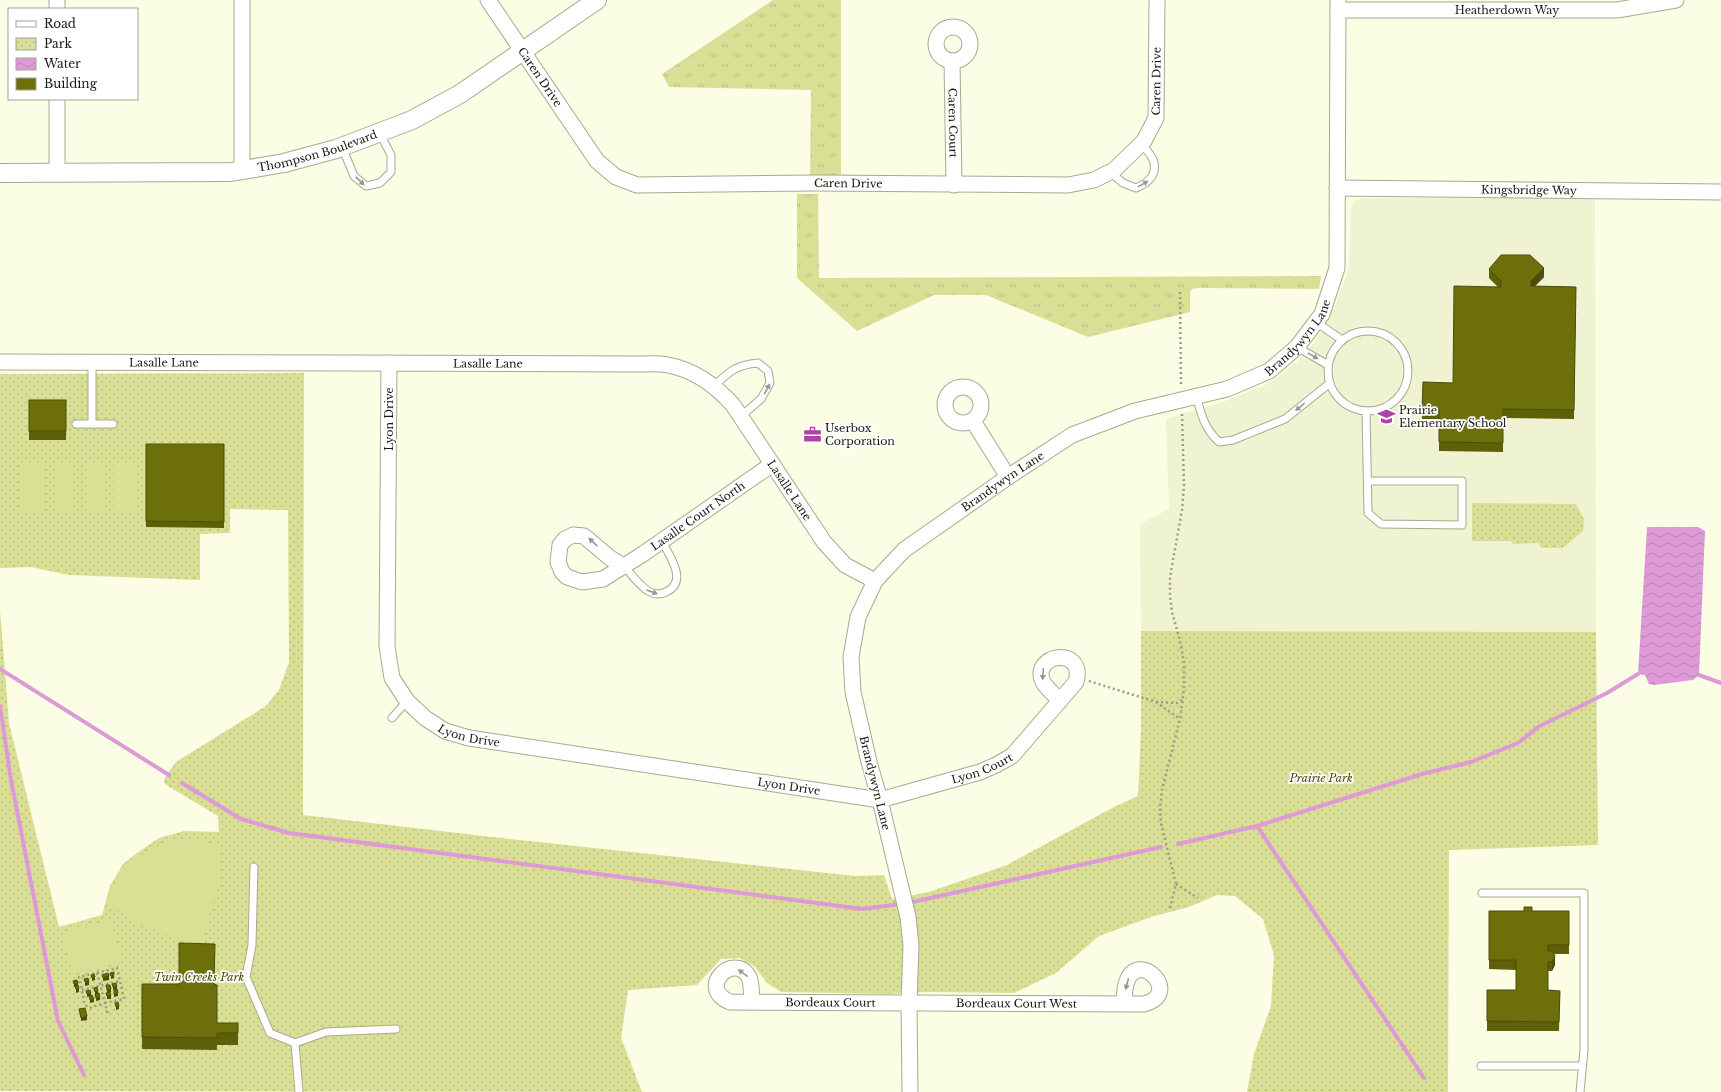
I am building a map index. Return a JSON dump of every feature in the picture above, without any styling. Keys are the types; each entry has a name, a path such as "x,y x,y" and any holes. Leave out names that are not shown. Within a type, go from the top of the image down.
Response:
{"street":[{"path":"242,0 242,170"},
{"name":"Caren Drive","path":"488,0 597,161 616,177 637,185 817,183 1068,185 1094,180 1110,172 1140,144 1144,140 1156,118 1158,0"},
{"name":"Thompson Boulevard","path":"0,173 232,172 284,163 342,146 412,120 460,94 522,50 597,0"},
{"name":"Heatherdown Way","path":"1338,5 1617,10 1676,0"},
{"name":"Brandywyn Lane","path":"910,1092 909,1003 911,945 908,917 853,692 851,657 858,617 875,581 904,550 1008,477 1072,435 1136,412 1227,389 1269,371 1297,347 1322,314 1337,268 1338,5"},
{"name":"Caren Court","path":"952,61 954,185"},
{"path":"57,100 57,172"},
{"name":"Kingsbridge Way","path":"1337,188 1721,192"},
{"name":"Lasalle Lane","path":"0,362 668,365 696,374 714,386 733,405 771,465 824,542 845,565 875,581"},
{"name":"Lyon Drive","path":"389,363 387,646 392,678 407,701 425,718 445,730 469,738 880,800"},
{"path":"973,420 1008,477"},
{"name":"Lasalle Court North","path":"623,566 662,541 771,465"},
{"path":"1060,700 1043,682 1042,676 1045,664 1055,657 1067,658 1075,666 1077,678"},
{"name":"Lyon Court","path":"880,800 980,772 1012,756 1076,682 1077,678"},
{"name":"Bordeaux Court","path":"752,1002 909,1003"},
{"name":"Bordeaux Court West","path":"909,1003 1124,1003"}],"lane":[{"path":"342,146 354,176 366,186 380,183 391,172 392,155 379,132"},
{"path":"1110,172 1123,183 1136,188 1147,184 1154,173 1154,160 1149,151 1140,144"},
{"path":"1316,322 1342,340"},
{"path":"1366,331 1379,332 1391,338 1400,346 1406,358 1408,371 1406,383 1400,395 1391,404 1379,409 1366,411 1354,408 1335,394 1330,383 1328,365 1336,347 1342,340 1354,333 1366,331"},
{"path":"1297,347 1328,365"},
{"path":"92,362 92,424"},
{"path":"714,386 729,373 743,364 758,363 768,371 770,383 761,399 740,417"},
{"path":"1196,396 1202,418 1209,432 1220,442 1233,440 1286,419 1330,383"},
{"path":"1366,411 1368,513 1381,524 1462,525 1462,481 1368,481"},
{"path":"76,424 113,424"},
{"path":"623,566 649,592 662,594 669,590 675,584 677,572 662,541"},
{"path":"392,718 407,701"},
{"path":"254,867 252,945 246,977 270,1033 294,1043 326,1032 396,1028"},
{"path":"1482,893 1584,893 1584,1050 1580,1092"},
{"path":"294,1043 299,1092"},
{"path":"1481,1066 1582,1066"}],"path":[{"path":"1170,908 1176,884 1161,823 1160,808 1162,790 1180,719 1183,700 1184,663 1172,612 1170,596 1170,577 1182,510 1184,485 1180,292"},
{"path":"1077,678 1156,702 1177,703 1183,700"},
{"path":"1156,702 1180,719"},
{"path":"1176,884 1198,898"},
{"path":"117,968 120,981 124,999 89,1008 85,1004 79,977 117,968"},
{"path":"97,973 108,1015"},
{"path":"82,990 120,981"}],"shaded area":[{"name":"Prairie Elementary School","path":"1362,198 1595,198 1596,632 1141,631 1140,524 1169,509 1166,419 1220,403 1265,385 1298,361 1318,338 1334,308 1346,277 1349,263 1351,207 1354,201"}],"green space":[{"path":"773,0 841,0 841,177 810,178 811,90 669,87 662,74"},
{"path":"797,194 818,194 819,278 1321,276 1319,289 1192,289 1190,293 1190,312 1088,337 986,295 934,295 857,331 797,278"},
{"name":"Prairie Park","path":"304,373 303,815 855,876 884,875 892,899 929,892 1007,865 1112,808 1138,796 1141,730 1141,631 1596,632 1598,845 1449,850 1448,1092 1247,1092 1254,1054 1271,1006 1274,955 1263,919 1235,896 1217,895 1189,907 1151,917 1099,936 1056,973 1014,993 927,992 889,994 781,992 767,983 755,967 740,958 721,959 697,985 628,990 621,1038 642,1092 2,1091 0,1090 0,610 9,723 59,927 102,915 110,886 123,864 159,838 184,831 219,832 218,816 168,786 164,782 165,777 176,762 266,706 279,690 289,662 288,510 230,509 230,533 200,534 200,580 69,575 31,567 0,568 0,374"},
{"path":"20,462 43,462 43,511 20,511"},
{"path":"55,462 72,462 72,511 55,511"},
{"path":"86,462 103,462 103,512 86,512"},
{"path":"114,462 137,462 137,512 114,512"},
{"path":"1472,503 1576,504 1584,519 1583,531 1563,548 1541,548 1538,543 1513,544 1511,541 1472,541"},
{"path":"174,840 197,840 220,846 219,883 202,941 194,944 138,924 107,902 117,879 130,863 155,847"},
{"path":"110,920 122,962 72,974 62,932"}],"water":[{"path":"1647,527 1698,527 1705,531 1699,675 1693,680 1654,685 1649,684 1645,675 1638,674"}],"building":[{"path":"1501,255 1530,255 1544,268 1531,281 1531,286 1576,287 1574,410 1503,409 1503,443 1439,442 1439,410 1422,409 1423,382 1453,383 1454,286 1501,287 1501,281 1489,269"},
{"path":"29,400 66,400 66,431 29,431"},
{"path":"146,444 224,444 224,522 146,521"},
{"path":"1524,907 1532,907 1532,911 1569,911 1569,945 1548,945 1548,951 1552,951 1555,956 1552,962 1548,962 1548,990 1560,991 1559,1022 1487,1021 1487,990 1516,990 1516,960 1489,960 1489,911 1524,911"},
{"path":"179,943 215,944 214,984 217,985 217,1023 238,1023 238,1033 217,1033 217,1038 142,1037 142,984 179,984"},
{"path":"114,972 114,975 111,976 110,973"},
{"path":"108,973 109,976 103,978 102,975"},
{"path":"88,978 89,982 85,982 84,979"},
{"path":"77,980 78,983 74,984 73,981"},
{"path":"116,983 117,986 113,987 112,984"},
{"path":"106,985 110,985 111,989 107,990"},
{"path":"97,987 98,991 95,992 94,988"},
{"path":"117,989 118,993 114,994 114,990"},
{"path":"90,990 91,993 87,994 86,991"},
{"path":"110,992 111,995 107,996 106,993"},
{"path":"99,993 100,997 96,998 95,994"},
{"path":"92,995 94,999 90,1000 89,996"},
{"path":"118,1002 119,1006 116,1007 115,1003"},
{"path":"85,1008 87,1016 81,1018 79,1009"}],"waterway":[{"path":"0,669 169,775"},
{"path":"1178,844 1257,826 1422,774 1471,762 1518,743 1538,727 1607,693 1638,674"},
{"path":"1699,675 1721,683"},
{"path":"0,706 11,780 58,1021 84,1075"},
{"path":"182,783 241,819 289,833 862,909 901,904"},
{"path":"1257,826 1424,1078"},
{"path":"908,903 1161,847"}],"place":[{"name":"Prairie Elementary School","path":"1386,416"},
{"name":"Userbox Corporation","path":"812,434"}],"park label":[{"name":"Twin Creeks Park","path":"199,977"}]}
